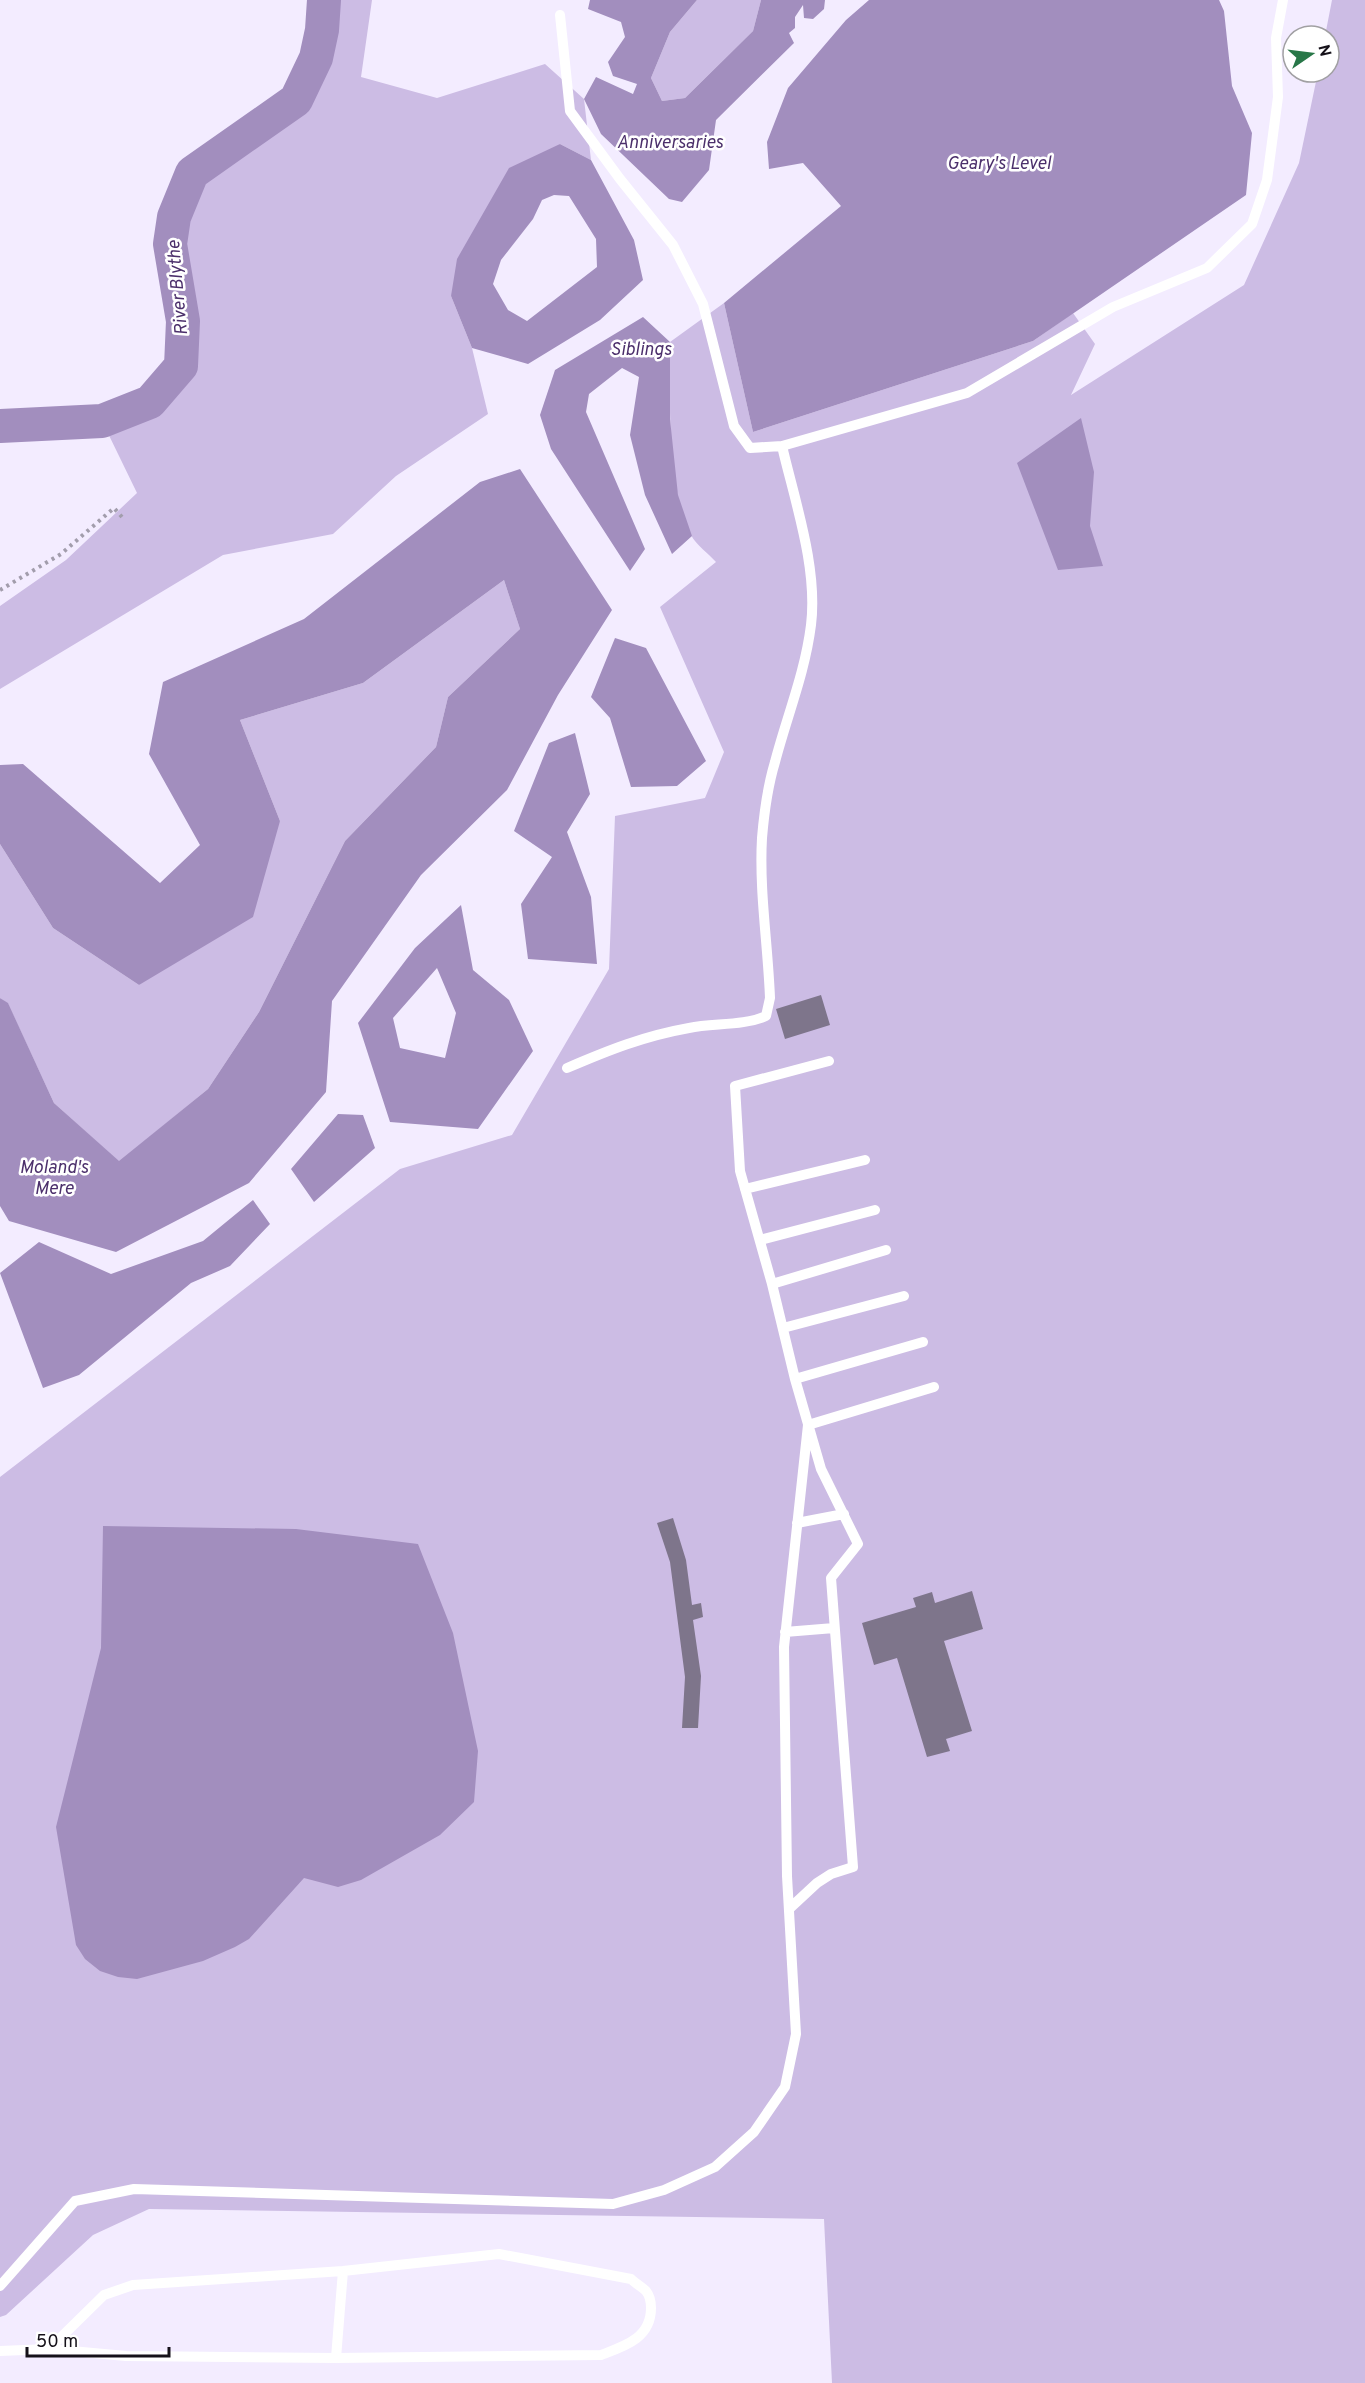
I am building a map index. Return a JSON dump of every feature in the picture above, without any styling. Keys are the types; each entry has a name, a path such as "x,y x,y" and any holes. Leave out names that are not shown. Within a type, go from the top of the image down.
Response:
{"lane":[{"path":"560,15 570,111 672,245 703,304 734,426 750,448 782,446 967,393 1113,307 1207,268 1252,224 1267,180 1278,97 1276,38 1283,0"},
{"path":"567,1068 623,1044 688,1028 754,1021 766,1016 770,998 762,838 774,764 803,673 811,625 813,592 782,446"},
{"path":"789,1909 817,1882 831,1874 853,1867 831,1578 858,1544 821,1469 795,1379 772,1284 740,1171 735,1086 829,1061"},
{"path":"745,1190 865,1160"},
{"path":"760,1240 875,1210"},
{"path":"772,1284 886,1250"},
{"path":"783,1328 904,1296"},
{"path":"795,1379 924,1342"},
{"path":"808,1425 934,1387"},
{"path":"0,2286 75,2201 134,2189 613,2204 664,2190 715,2167 753,2132 785,2087 796,2034 789,1909 784,1647 808,1425"},
{"path":"797,1523 844,1514"},
{"path":"785,1632 834,1628"},
{"path":"0,2351 49,2349 126,2356 336,2358 601,2355 624,2346 642,2335 651,2320 651,2302 646,2291 631,2279 498,2254 343,2271 133,2285 104,2295 49,2349"},
{"path":"336,2358 343,2271"}],"path":[{"path":"0,590 62,554 114,508 122,517"}],"shaded area":[{"path":"324,0 372,0 361,77 437,98 545,64 584,99 591,160 560,144 451,296 472,348 488,414 396,476 333,534 223,555 0,689 0,606 66,560 137,493 102,421 150,402 181,366 183,321 170,244 174,217 192,173 296,100 316,58 322,30"},
{"path":"697,0 761,0 753,31 685,98 662,101 651,78 670,32"},
{"path":"1332,0 1365,0 1365,2383 832,2383 824,2219 149,2209 93,2235 6,2315 0,2317 0,1477 400,1169 512,1135 609,969 615,816 705,798 724,752 660,607 716,562 693,539 677,492 671,440 670,342 724,303 753,432 1033,341 1073,313 1095,344 1071,395 1244,285 1299,163 1315,84 1341,84 1341,24 1327,24"},
{"path":"504,580 520,629 448,697 436,747 345,841 259,1012 208,1089 119,1162 54,1103 8,1004 0,998 0,844 53,928 139,985 280,821 240,720 363,683"}],"water":[{"name":"Anniversaries","path":"590,0 697,0 670,32 651,78 662,101 685,98 753,31 761,0 825,0 824,9 813,19 804,18 803,5 795,17 795,28 789,33 794,43 716,120 709,170 682,202 669,199 601,134 584,99 596,77 633,94 637,84 613,76 608,62 625,37 621,22 588,9"},
{"name":"Geary's Level","path":"869,0 1219,0 1224,11 1232,86 1252,133 1246,195 1033,341 753,432 724,303 841,206 803,163 769,169 767,142 788,88 846,20"},
{"path":"560,144 591,160 634,240 643,280 600,320 528,364 472,348 451,296 457,259 509,168","holes":["554,195 569,196 596,239 597,267 527,321 508,310 493,284 501,260 533,219 542,200"]},
{"name":"Siblings","path":"643,317 670,342 670,419 678,495 692,536 672,554 645,495 630,435 639,377 622,368 589,394 586,412 645,549 630,571 551,449 540,415 555,370"},
{"path":"1081,418 1094,472 1090,526 1103,566 1058,570 1017,463"},
{"name":"Moland's Mere","path":"520,469 612,610 558,695 507,790 421,875 332,1001 326,1092 249,1183 116,1252 9,1221 0,1206 0,998 8,1003 54,1103 119,1161 208,1089 259,1012 345,841 436,747 448,697 520,629 504,580 363,683 240,720 280,821 253,917 139,985 53,928 0,844 0,765 23,764 160,883 200,845 149,754 163,682 304,619 480,482"},
{"path":"615,638 646,648 706,761 677,786 631,787 610,718 591,697"},
{"path":"575,733 590,794 567,832 591,897 597,964 528,959 521,904 552,857 514,831 549,743"},
{"path":"461,905 473,970 509,1000 533,1051 478,1129 390,1122 358,1023 415,948","holes":["437,968 456,1013 445,1058 400,1048 393,1018"]},
{"path":"338,1114 363,1115 375,1148 314,1202 291,1169"},
{"path":"253,1200 270,1224 230,1266 191,1283 79,1375 43,1388 0,1273 39,1242 111,1274 203,1241"},
{"path":"103,1526 296,1529 418,1544 453,1633 478,1751 474,1802 440,1835 361,1880 338,1887 304,1878 249,1939 235,1947 203,1961 137,1979 118,1977 100,1971 85,1959 76,1945 56,1827 101,1648"}],"building":[{"path":"821,995 830,1025 785,1039 776,1009"},
{"path":"673,1518 686,1560 692,1605 701,1603 703,1617 693,1620 701,1676 698,1728 682,1728 685,1677 670,1562 657,1523"},
{"path":"972,1591 983,1629 944,1641 972,1731 946,1739 950,1751 927,1757 897,1658 874,1665 862,1623 916,1607 913,1598 932,1592 935,1603"}],"waterway":[{"name":"River Blythe","path":"0,426 102,421 150,402 181,366 183,321 170,244 174,217 192,173 296,100 316,58 322,30 324,0"}]}
